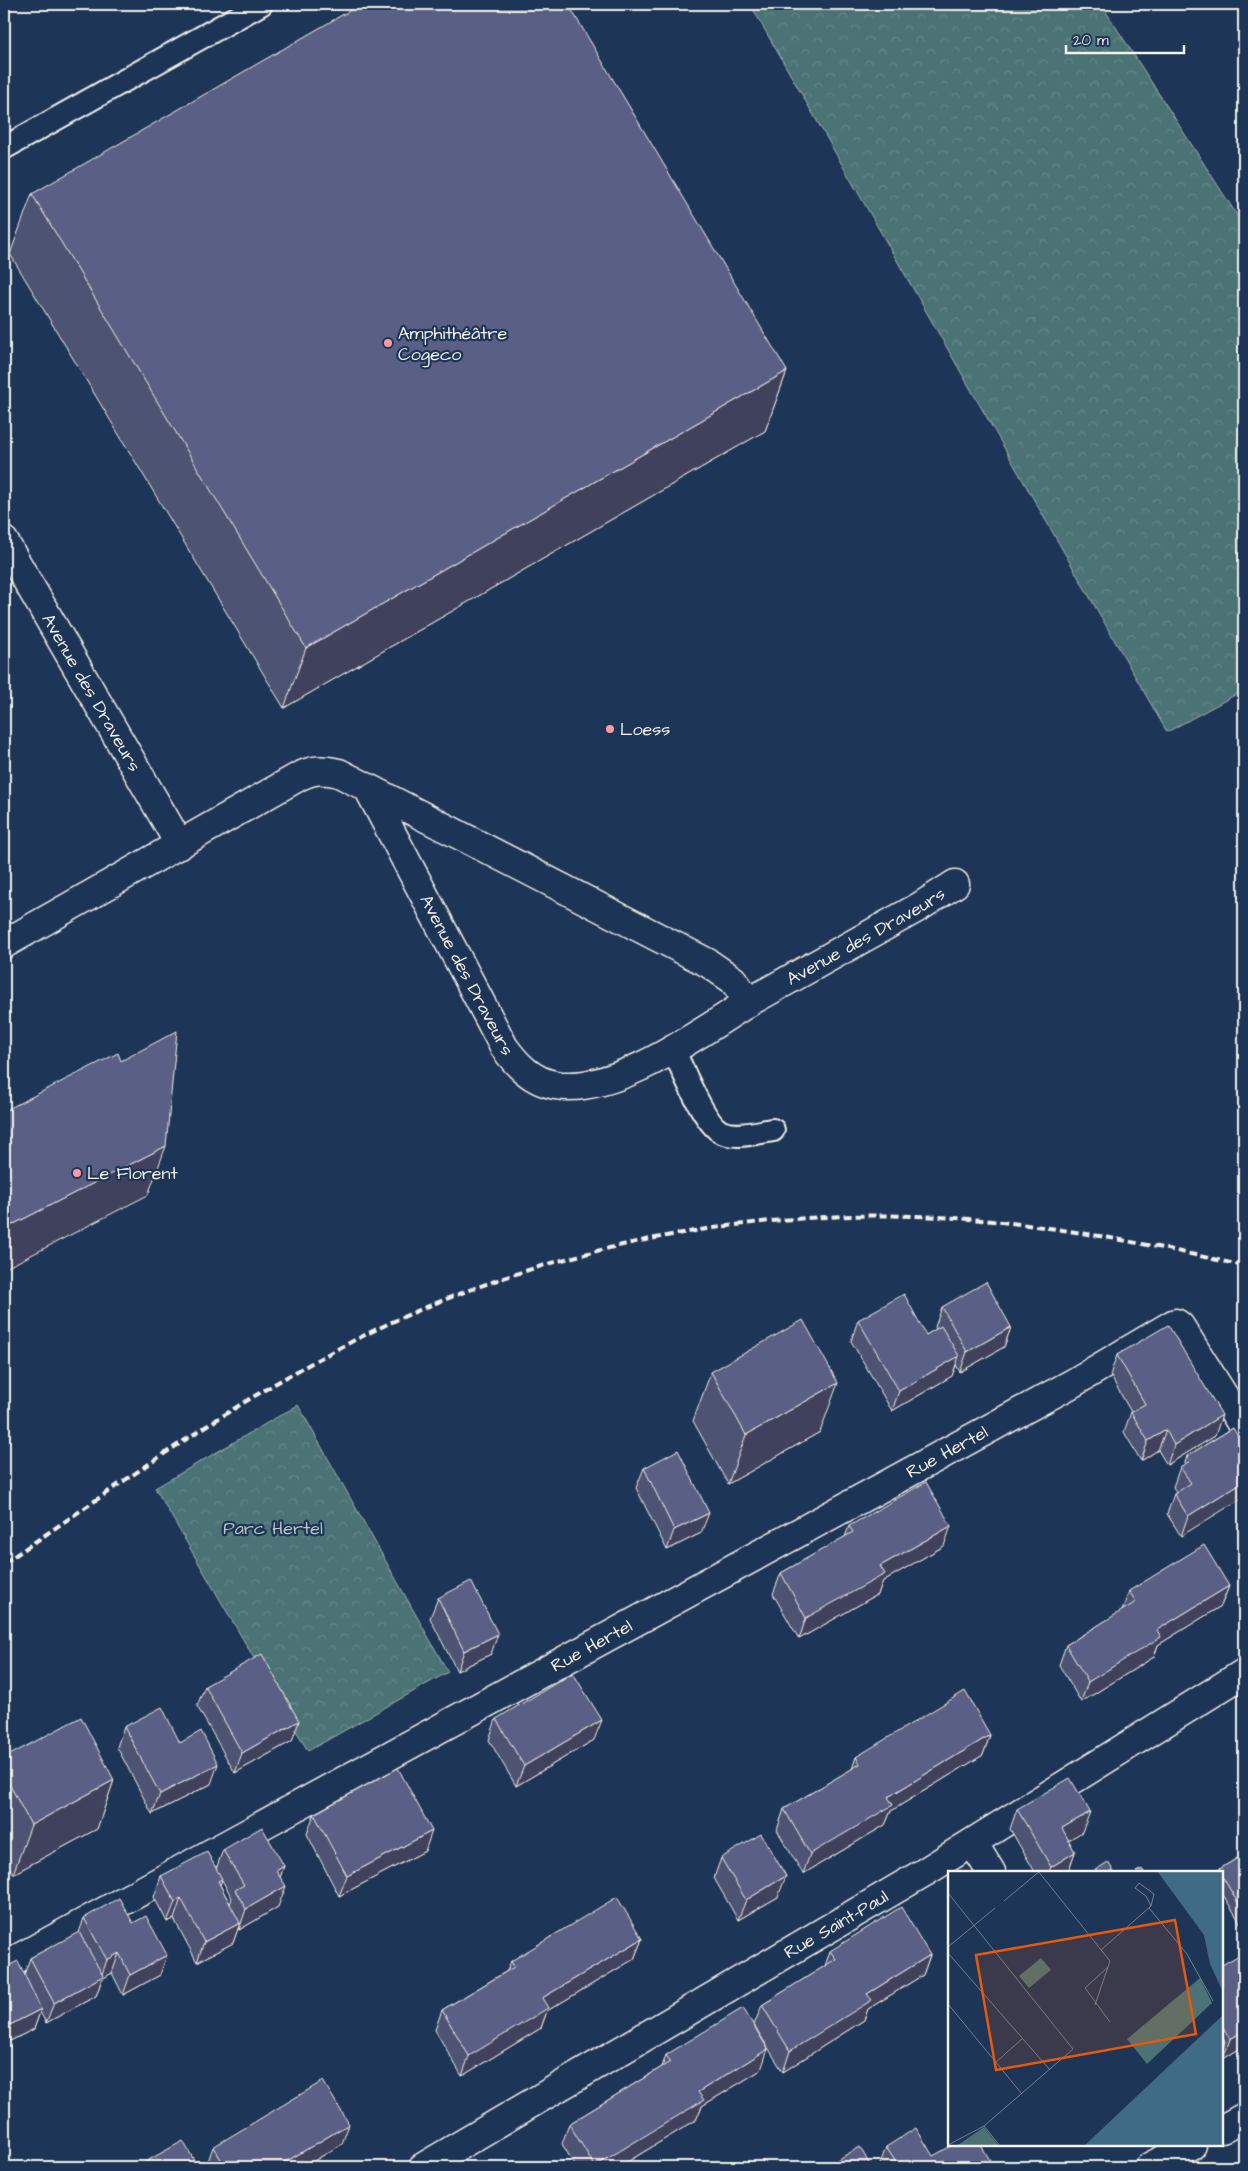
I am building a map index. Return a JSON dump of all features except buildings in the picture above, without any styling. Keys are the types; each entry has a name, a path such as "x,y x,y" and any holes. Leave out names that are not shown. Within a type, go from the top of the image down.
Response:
{"street":[{"name":"Avenue des Draveurs","path":"4,540 180,845"},
{"path":"4,944 310,771 324,769 368,788 714,966 733,980 749,1002"},
{"name":"Avenue des Draveurs","path":"368,788 504,1047 521,1068 541,1081 554,1085 582,1085 620,1076 673,1049 749,1002 955,884"},
{"name":"Rue Hertel","path":"4,1966 1064,1388 1176,1323 1244,1428"},
{"name":"Rue Saint-Paul","path":"423,2167 974,1842 1244,1673"},
{"path":"974,1842 990,1871"},
{"path":"1223,2129 1244,2117"},
{"path":"1154,2157 1189,2146"}],"lane":[{"path":"4,148 261,4"},
{"path":"673,1049 708,1120 717,1131 737,1135 773,1130"}],"green space":[{"path":"750,4 1101,4 1244,226 1244,690 1167,732"},
{"name":"Parc Hertel","path":"298,1405 448,1672 308,1751 155,1488"}],"railway":[{"path":"4,1563 183,1441 275,1384 323,1357 371,1332 441,1301 515,1274 591,1252 668,1235 747,1224 826,1217 904,1216 1014,1223 1146,1245 1244,1266"}],"place":[{"name":"Amphithéâtre Cogeco","path":"388,343"},
{"name":"Loess","path":"610,729"},
{"name":"Le Florent","path":"77,1173"}]}
